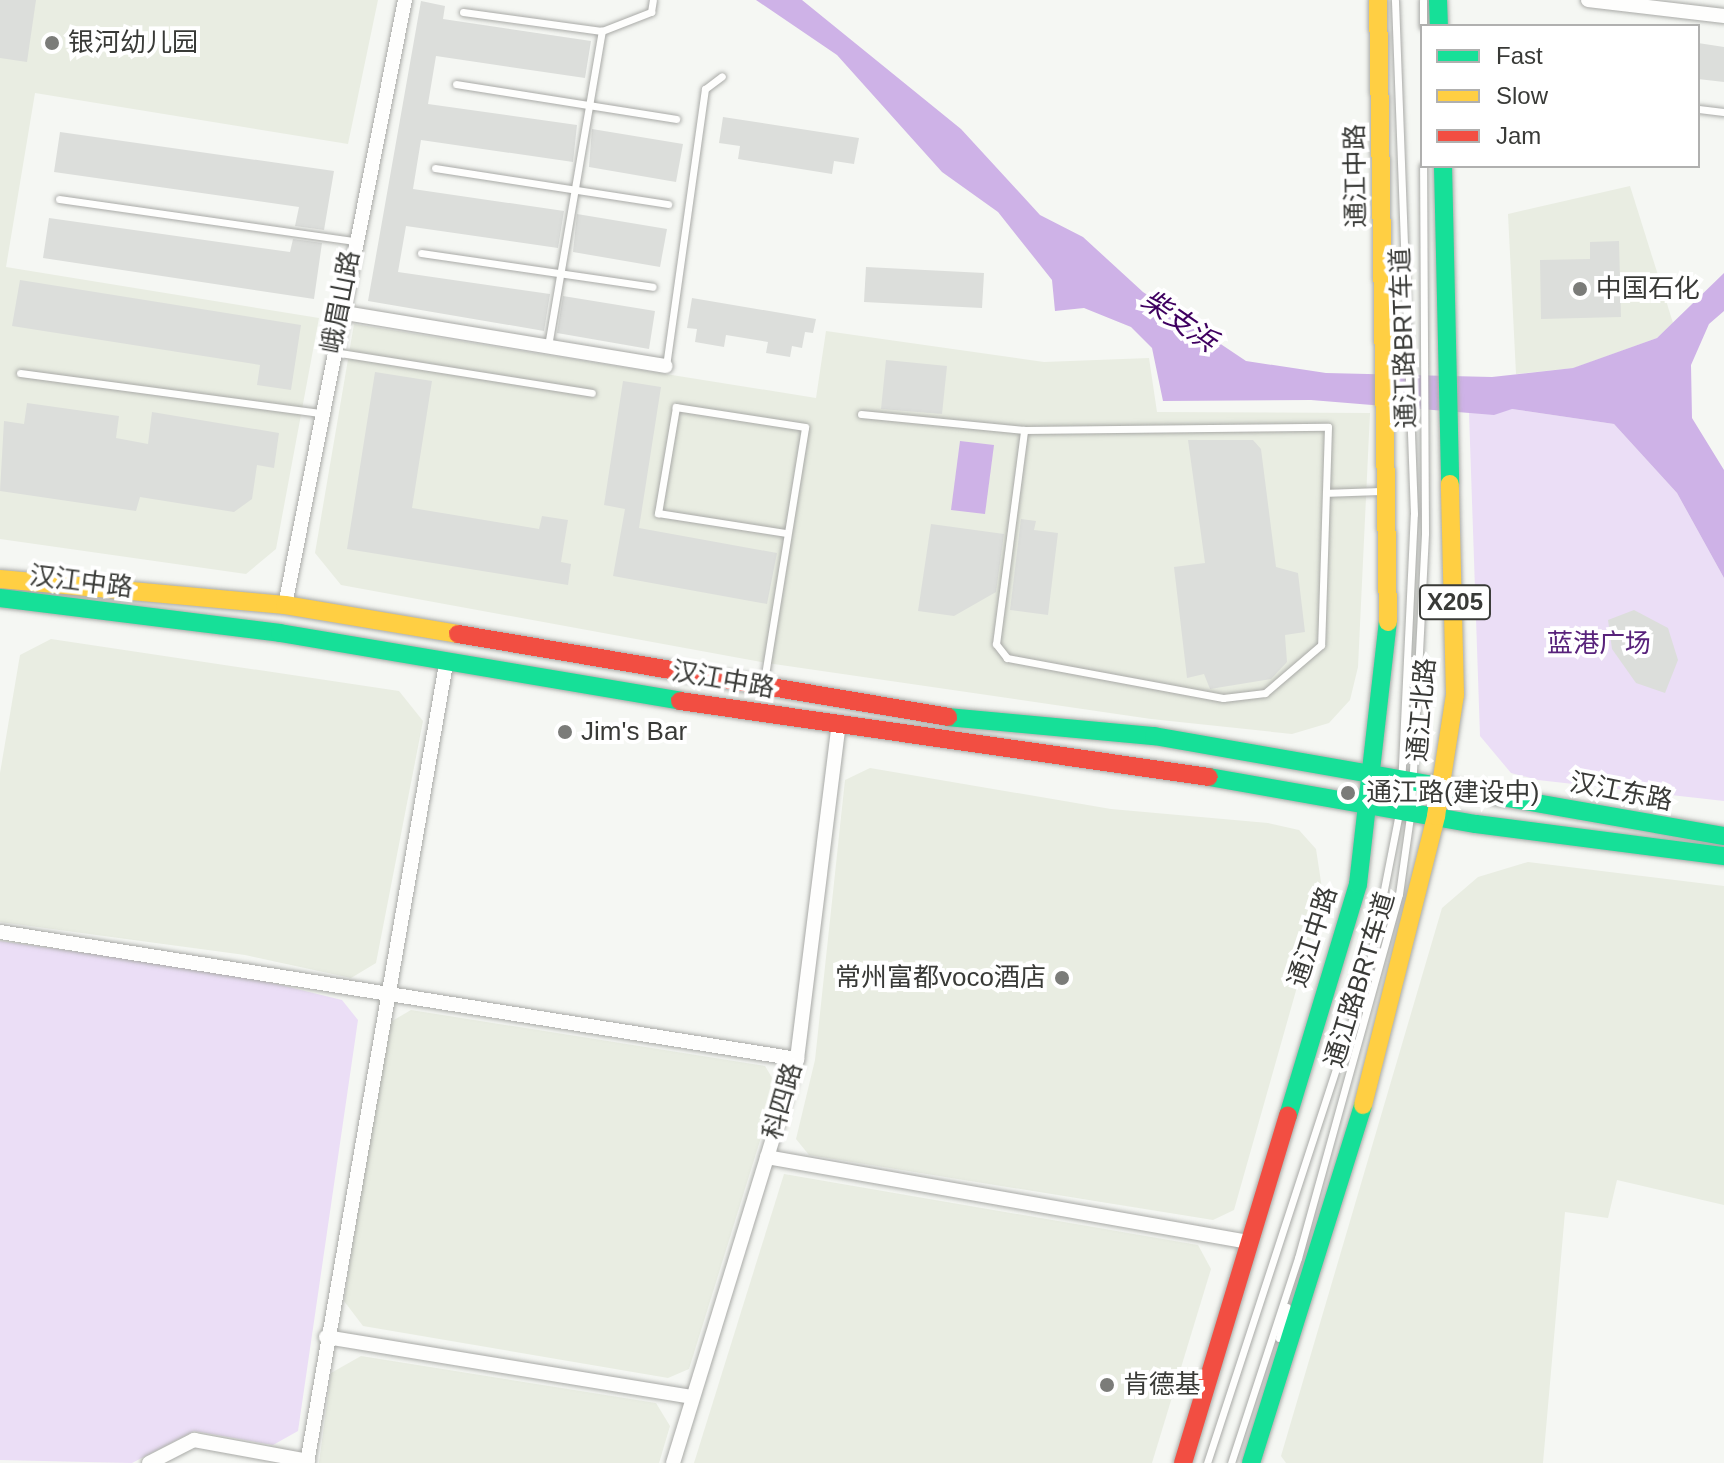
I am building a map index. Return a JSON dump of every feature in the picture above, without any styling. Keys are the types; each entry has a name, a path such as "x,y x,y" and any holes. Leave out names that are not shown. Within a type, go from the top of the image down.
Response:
{"main road":[{"name":"通江中路","path":"1183,1463 1358,884 1372,803 1389,627 1390,491 1397,412 1386,351 1378,0"},
{"path":"1438,0 1439,24"},
{"name":"通江北路","path":"1436,816 1455,695 1450,363 1443,168"},
{"name":"汉江中路","path":"0,579 285,605 998,725 1154,736 1408,781"},
{"name":"汉江中路","path":"0,598 280,633 446,664 838,728 1093,757 1436,816"},
{"name":"汉江东路","path":"1408,781 1724,836"},
{"path":"1250,1463 1373,1073 1436,816"},
{"name":"汉江东路","path":"1436,816 1724,856"}],"street":[{"name":"峨眉山路","path":"285,605 353,241 405,0"},
{"path":"1588,0 1724,16"},
{"path":"339,312 666,366"},
{"path":"149,1463 194,1440 308,1462 326,1337 385,993 446,664"},
{"name":"科四路","path":"673,1463 797,1059 838,728"},
{"path":"0,932 797,1059"},
{"path":"767,1157 1250,1242"},
{"path":"326,1337 692,1397"}],"lane":[{"path":"463,12 602,31 651,12 653,0"},
{"name":"通江路BRT车道","path":"1395,0 1404,360 1397,412 1414,606 1408,781"},
{"path":"1423,0 1423,24"},
{"path":"548,346 602,31"},
{"path":"666,366 705,89 722,76"},
{"path":"456,84 676,119"},
{"path":"1700,109 1724,112"},
{"path":"435,168 668,204"},
{"name":"通江路BRT车道","path":"1231,1463 1298,1258 1399,894 1408,781 1423,418 1423,168"},
{"path":"59,199 353,241"},
{"path":"421,253 653,287"},
{"path":"331,352 592,393"},
{"path":"20,373 320,413"},
{"path":"763,686 805,427 676,407 658,513 786,533"},
{"path":"861,414 1024,430 1328,427 1321,645 1265,693 1223,698 1007,658 996,644 1024,430"},
{"path":"1326,493 1390,491"},
{"name":"通江路BRT车道","path":"1207,1463 1368,971 1406,809"},
{"path":"1250,1463 1298,1258"}],"shaded area":[{"path":"0,0 378,0 348,144 35,93 6,267 319,318 276,549 246,574 0,539"},
{"path":"1630,186 1673,323 1657,338 1574,368 1516,374 1508,214"},
{"path":"354,324 816,398 826,331 1044,362 1149,358 1157,412 1370,413 1358,667 1350,700 1329,723 1292,734 1151,719 767,663 341,585 315,553"},
{"path":"51,639 399,691 423,721 376,963 351,978 245,955 0,922 0,773 20,655"},
{"name":"常州富都voco酒店","path":"870,768 1111,809 1268,823 1299,830 1316,849 1323,895 1234,1210 1213,1220 809,1155 796,1139 815,1060 845,780"},
{"path":"1528,862 1724,886 1724,1205 1617,1180 1608,1218 1565,1212 1543,1463 1286,1463 1281,1456 1442,908 1478,877"},
{"path":"411,1010 765,1066 777,1086 689,1369 668,1378 363,1326 344,1301 387,1024"},
{"path":"784,1174 1198,1245 1211,1269 1152,1463 694,1463"},
{"path":"361,1356 656,1403 670,1426 659,1463 319,1463 331,1373"}],"green space":[{"name":"蓝港广场","path":"1512,409 1614,424 1677,493 1724,578 1724,801 1538,780 1511,773 1480,736 1469,413"},
{"path":"0,941 236,974 342,1000 358,1020 298,1431 273,1445 194,1431 132,1463 0,1460"}],"water":[{"name":"柴支浜","path":"756,0 802,0 961,129 1040,215 1083,237 1143,292 1246,361 1326,373 1492,377 1573,368 1657,338 1724,273 1724,311 1709,324 1691,365 1692,418 1724,470 1724,578 1677,493 1614,424 1512,409 1494,415 1311,400 1163,401 1152,348 1131,327 1084,308 1055,311 1052,280 998,212 942,172 837,55"},
{"path":"960,441 994,445 985,514 951,510"}],"building":[{"path":"0,0 36,0 27,62 0,58"},
{"path":"421,1 445,6 443,19 591,41 585,78 436,56 428,104 577,125 573,162 421,140 413,189 564,211 558,248 406,226 398,272 550,294 544,331 368,301"},
{"path":"1700,43 1724,47 1724,82 1700,79"},
{"path":"723,117 859,138 854,164 834,161 832,174 738,159 740,146 719,143"},
{"path":"592,129 683,144 676,182 589,167"},
{"path":"60,132 334,171 324,230 295,226 299,207 54,172"},
{"path":"577,214 667,229 660,267 573,252"},
{"path":"49,218 290,252 293,239 322,243 314,299 43,258"},
{"name":"中国石化","path":"1619,241 1621,317 1541,319 1540,260 1590,259 1590,242"},
{"path":"866,267 984,273 982,308 864,302"},
{"path":"20,280 301,325 291,390 257,385 260,365 12,326"},
{"path":"563,296 655,311 649,349 557,333"},
{"path":"692,298 816,319 813,333 805,332 802,348 792,346 790,357 766,353 768,342 726,335 724,347 695,342 697,329 687,328"},
{"path":"886,360 947,366 942,414 881,409"},
{"path":"375,372 432,381 412,508 539,529 542,516 568,520 561,562 571,564 568,585 347,549"},
{"path":"623,381 661,387 639,528 777,553 767,604 613,576 625,509 604,505"},
{"path":"27,403 119,416 116,438 148,444 152,412 279,433 274,468 257,465 252,499 234,512 140,497 136,511 0,491 4,421 24,424"},
{"path":"1188,440 1253,440 1261,449 1276,567 1298,573 1305,632 1285,635 1287,662 1271,679 1210,689 1204,674 1187,678 1174,567 1205,563"},
{"path":"1021,519 1036,521 1034,530 1058,533 1048,615 1010,610"},
{"path":"931,524 1004,534 996,592 954,616 918,611"},
{"path":"1634,610 1668,628 1678,660 1665,693 1636,683 1612,649 1608,620"}],"traffic: fast":[{"path":"1438,0 1439,24"},
{"path":"1443,168 1450,484"},
{"path":"0,598 280,633 680,701"},
{"path":"1288,1116 1358,884 1388,622"},
{"path":"948,717 1154,736 1724,836"},
{"path":"1209,777 1476,824 1724,856"},
{"path":"1251,1463 1363,1105"}],"traffic: slow":[{"path":"1378,0 1388,622"},
{"path":"1363,1105 1436,816 1455,695 1450,484"},
{"path":"0,579 285,605 458,634"}],"traffic: jam":[{"path":"458,634 948,717"},
{"path":"680,701 1209,777"},
{"path":"1183,1463 1288,1116"}],"place":[{"name":"银河幼儿园","path":"52,43"},
{"name":"中国石化","path":"1580,289"},
{"name":"Jim's Bar","path":"565,732"},
{"name":"通江路(建设中)","path":"1348,793"},
{"name":"常州富都voco酒店","path":"1062,978"},
{"name":"肯德基","path":"1107,1385"}]}
